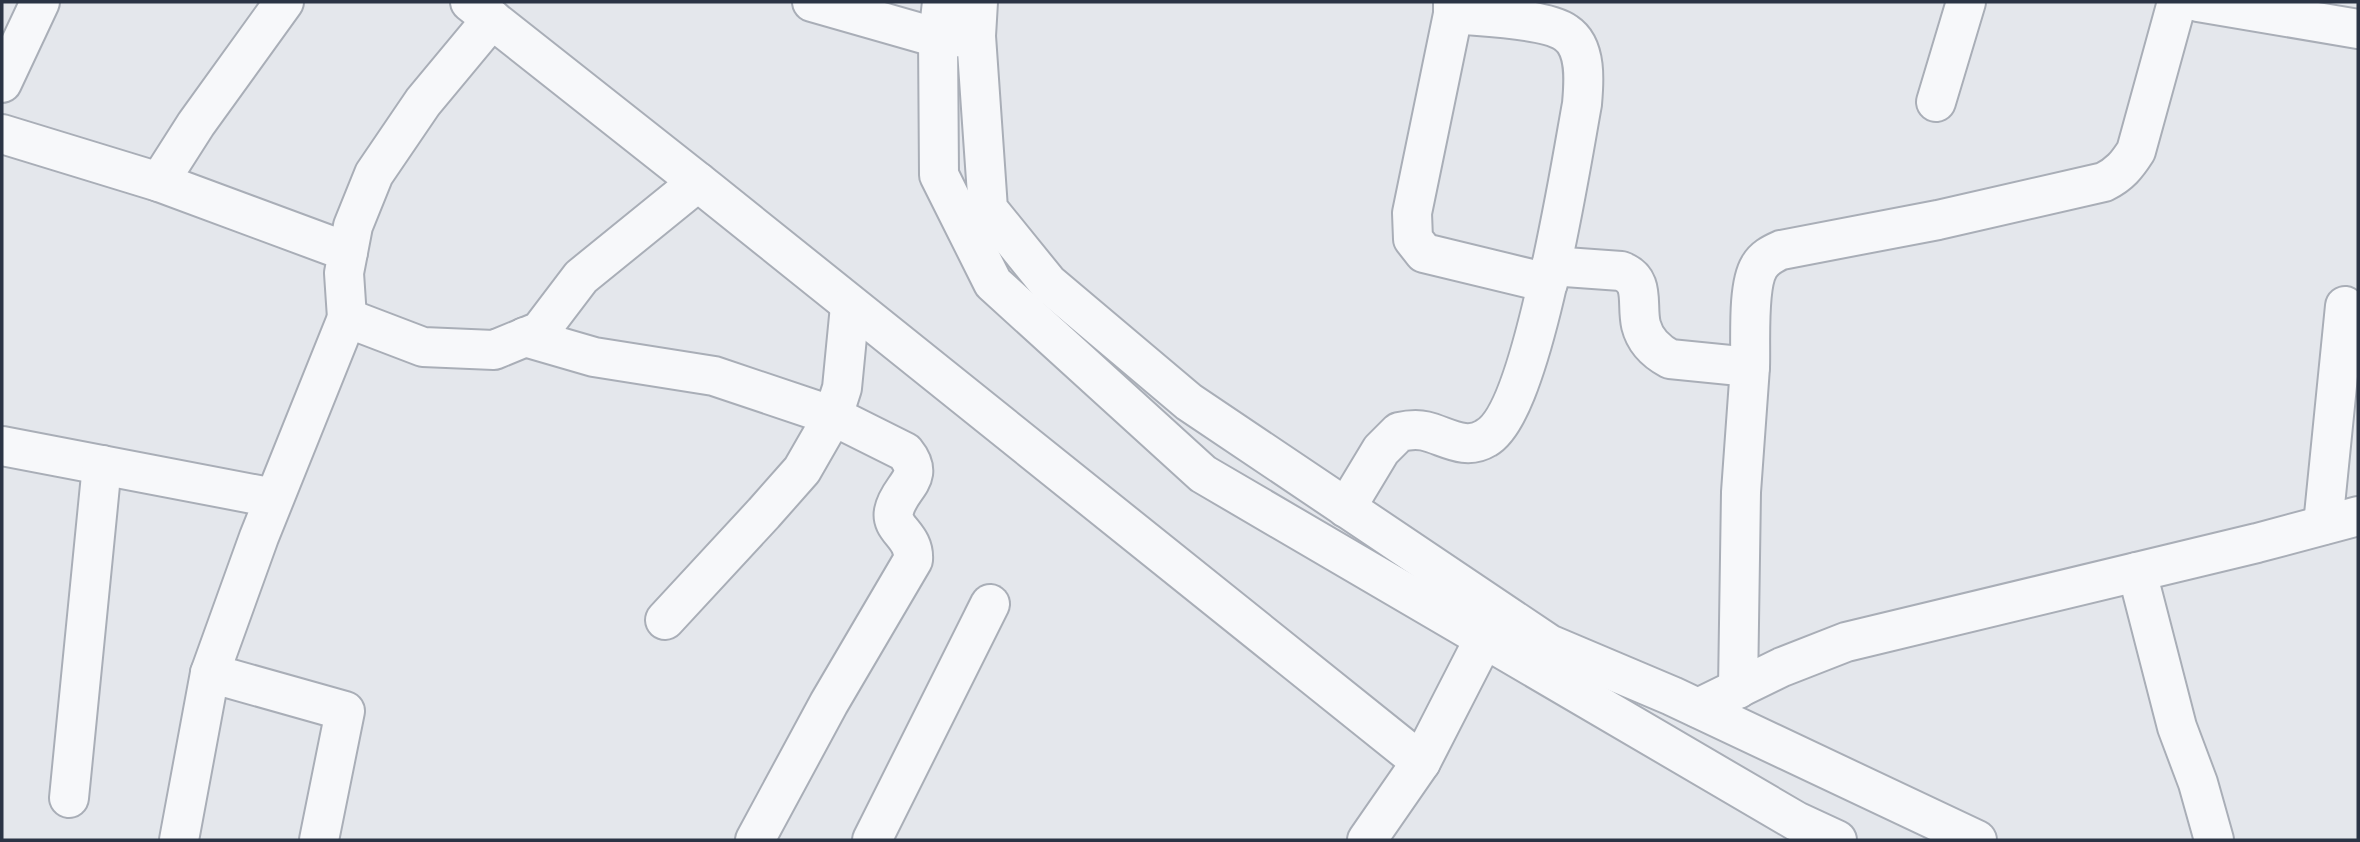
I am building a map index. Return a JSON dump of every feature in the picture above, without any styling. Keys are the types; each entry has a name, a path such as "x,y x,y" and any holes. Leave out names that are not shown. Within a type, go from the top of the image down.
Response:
{"street":[{"path":"2,83 40,2"},
{"path":"159,182 196,124 285,2"},
{"path":"812,2 940,20 977,19 988,209 1048,283 1179,394 1549,644 1698,708 1977,840"},
{"path":"1936,102 1966,2"},
{"path":"1738,689 1741,492 1750,368 1752,284 1758,267 1767,257 1781,250 1938,220 2104,182 2117,176 2136,151 2177,2"},
{"path":"2198,2 2358,29"},
{"path":"1346,508 1381,450 1399,432 1425,431 1454,442 1474,444 1488,438 1500,426 1518,386 1544,305 1550,275 1582,104 1584,80 1581,60 1574,43 1566,33 1544,24 1453,8 1412,213 1413,239 1424,253 1550,275 1620,271 1635,280 1642,325 1650,343 1659,353 1670,359 1750,368"},
{"path":"190,839 210,673 274,498 347,318 344,273 353,226 374,174 424,102 481,11 698,181 1420,762"},
{"path":"940,20 939,175 993,283 1203,474 1796,821 1838,840"},
{"path":"2,134 159,182 348,252"},
{"path":"347,318 423,347 495,350 540,331 581,277 698,181"},
{"path":"665,620 802,470 833,416 842,388 850,306"},
{"path":"1698,708 1782,667 1846,642 2341,520 2345,306"},
{"path":"525,337 594,357 714,376 833,416 905,452 913,462 914,474 895,506 893,517 894,523 911,544 913,560 829,703 755,840"},
{"path":"2,446 274,498"},
{"path":"69,798 103,465"},
{"path":"2137,572 2177,727 2214,840"},
{"path":"872,840 990,604"},
{"path":"1367,840 1420,762 1484,639"},
{"path":"210,673 345,712 319,840"}]}
